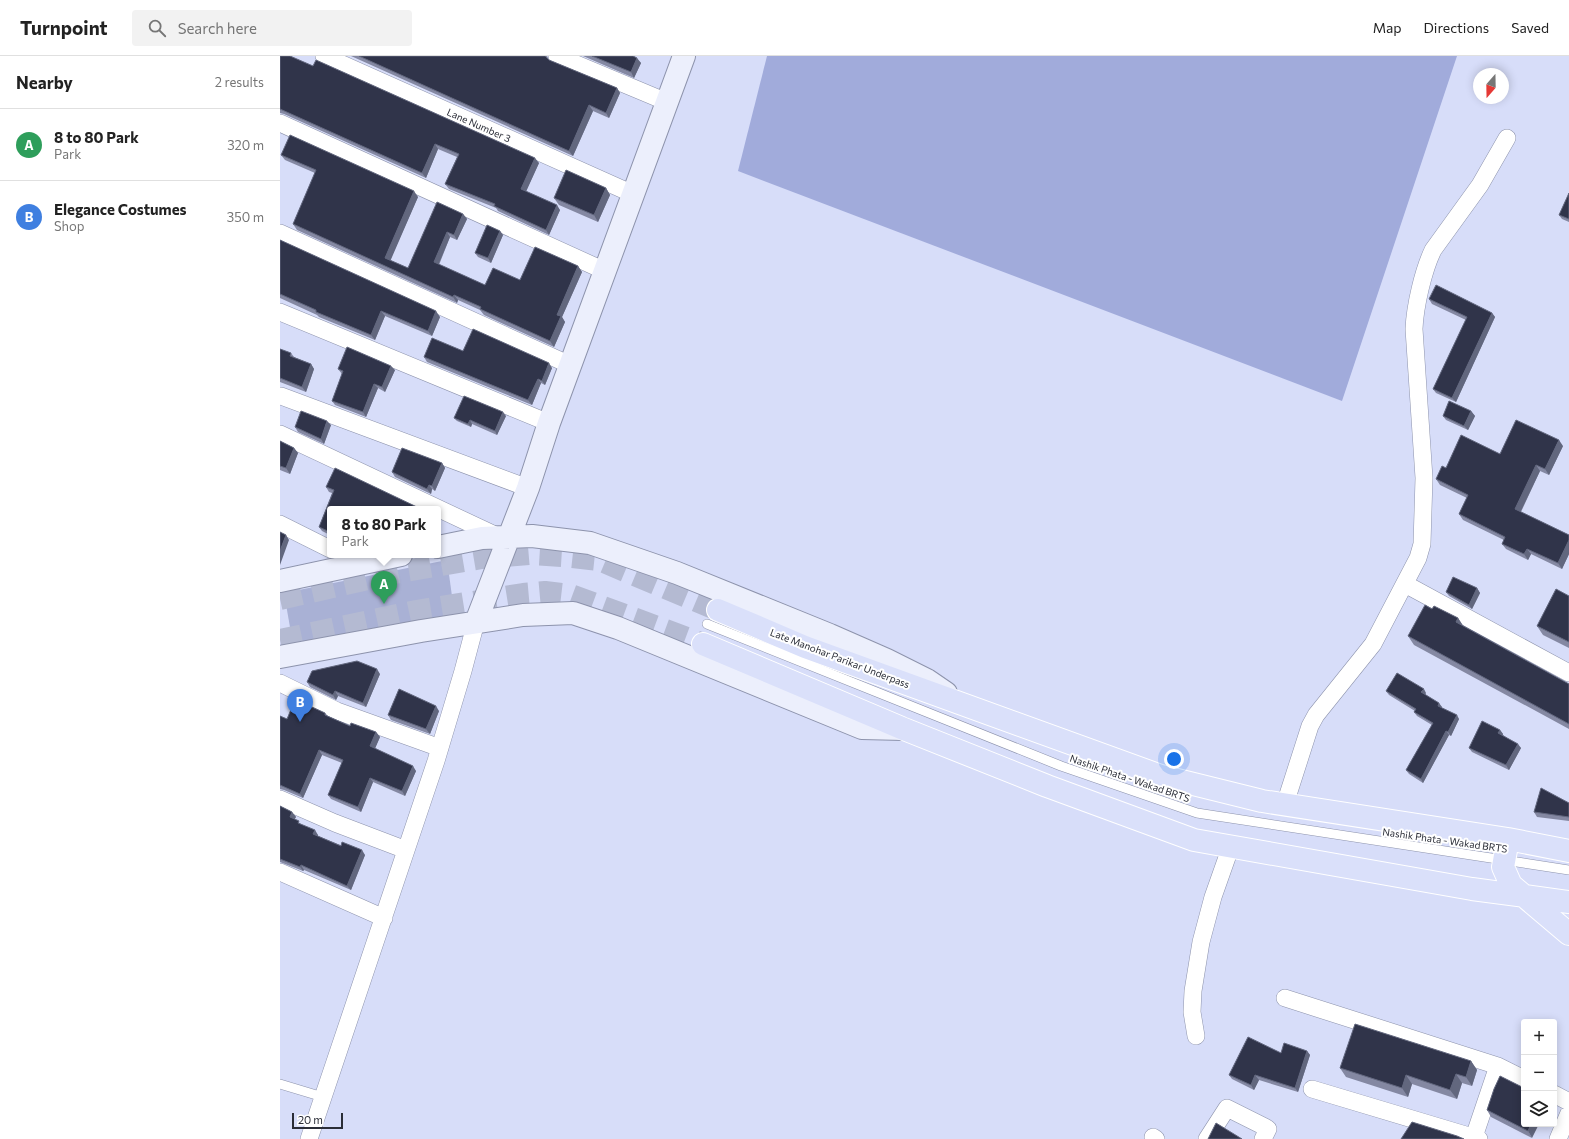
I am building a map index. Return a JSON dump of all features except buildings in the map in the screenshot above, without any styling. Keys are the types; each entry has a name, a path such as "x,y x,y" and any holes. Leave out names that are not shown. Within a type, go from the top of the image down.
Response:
{"main road":[{"path":"476,622 504,537 528,488 549,423 684,56"},
{"path":"441,546 482,538 532,536 590,543 677,573 830,635 887,660 927,680 963,704"},
{"path":"280,581 350,559 363,558"},
{"path":"280,656 523,615 573,613 618,628 862,728 904,729"},
{"path":"709,626 904,729 1047,786 1194,840 1472,889 1569,902"},
{"name":"Late Manohar Parikar Underpass","path":"709,626 805,646 1161,776 1262,801 1285,804 1506,849 1569,851"},
{"path":"1506,849 1503,867 1511,885 1569,934"}],"street":[{"name":"Lane Number 3","path":"324,56 633,194"},
{"path":"557,56 667,102"},
{"path":"280,123 605,271"},
{"path":"1285,804 1310,726 1316,715 1374,644 1418,558 1422,544 1424,478 1414,316 1428,261 1434,250 1480,185 1507,138"},
{"path":"280,233 570,365"},
{"path":"280,312 549,423"},
{"path":"281,396 528,488"},
{"path":"280,434 437,506"},
{"path":"441,508 504,537"},
{"path":"280,524 327,548"},
{"path":"1405,584 1569,673"},
{"path":"309,1139 440,748 476,622"},
{"path":"280,683 337,711 440,748"},
{"path":"280,799 335,823 406,850"},
{"path":"1196,1036 1192,1012 1193,991 1201,942 1212,897 1231,846"},
{"path":"280,872 384,918"},
{"path":"1285,998 1498,1066 1521,1078"},
{"path":"1312,1089 1477,1138 1498,1066"},
{"path":"1557,1096 1569,1102"},
{"path":"1207,1139 1227,1108 1265,1126 1268,1129 1263,1139"},
{"path":"1558,1139 1569,1113"}],"lane":[{"name":"Nashik Phata - Wakad BRTS","path":"709,626 1061,766 1197,813 1506,849 1569,870"},
{"path":"280,1084 323,1097"}],"shaded area":[{"path":"767,56 1457,56 1342,401 738,171"},
{"path":"447,560 456,625 294,650 284,593"}],"tunnel":[{"path":"280,599 399,572 482,558 530,554 599,560 718,610"},
{"path":"280,640 416,611 523,594 545,592 571,595 703,644"}],"place":[{"name":"8 to 80 Park","path":"384,604"},
{"name":"Elegance Costumes","path":"300,722"}]}
